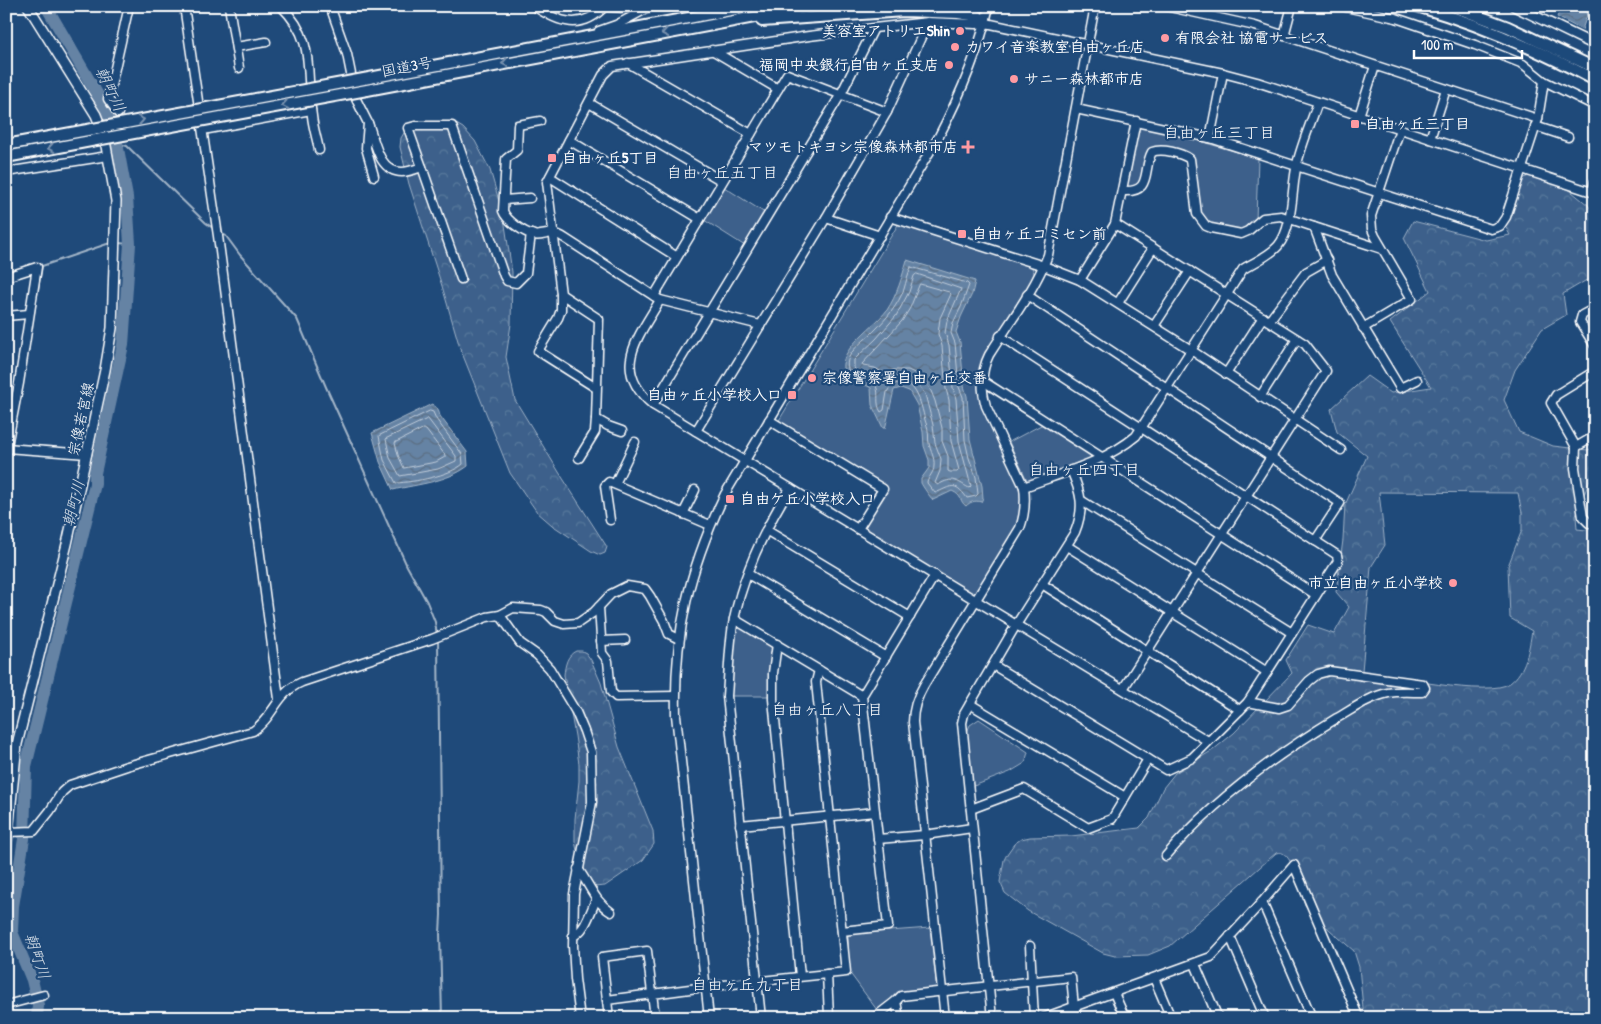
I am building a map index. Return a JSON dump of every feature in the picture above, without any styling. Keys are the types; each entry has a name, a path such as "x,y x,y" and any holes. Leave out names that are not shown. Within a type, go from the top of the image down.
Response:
{"highway":[{"name":"国道3号","path":"6,145 752,6"},
{"name":"国道3号","path":"6,157 813,6"},
{"path":"1417,6 1503,37 1595,80"},
{"path":"1452,6 1508,27 1595,68"},
{"path":"713,25 904,11 958,13 978,16 986,23"}],"main road":[{"name":"宗像若宮線","path":"6,852 17,744 67,544 105,370 112,328 115,274 116,201 104,135 96,115 28,6"},
{"path":"605,6 632,8 652,6"},
{"path":"1514,6 1595,45"}],"street":[{"path":"118,113 108,99 130,6"},
{"path":"184,6 219,246 279,699"},
{"path":"229,6 239,68"},
{"path":"281,6 298,27 307,50 311,110 319,150"},
{"path":"330,6 347,54 356,99 368,123 380,160 396,171 404,172 422,167"},
{"path":"534,6 560,21 573,22 597,15 605,6"},
{"path":"574,40 616,25 652,6"},
{"path":"709,1018 675,696 679,639 692,577 710,525 725,494 938,138 954,106 979,44 989,6"},
{"path":"945,1018 913,709 924,685 1020,528 1025,513 1024,487 986,406 982,381 985,362 1027,295 1044,266 1048,255 1095,6"},
{"path":"1165,6 1255,26 1446,89 1537,123 1568,137"},
{"path":"1284,36 1292,6"},
{"path":"1341,6 1396,18 1474,44 1523,64 1544,81 1595,106"},
{"path":"1465,6 1508,27"},
{"path":"1594,6 1592,13 1595,14"},
{"path":"696,431 826,218 887,112 928,22"},
{"path":"596,388 538,351 558,318 561,310 562,294 547,182 604,75 612,66 874,28 928,22 986,23 1223,72 1593,192 1595,181"},
{"path":"653,406 841,94 874,28"},
{"path":"236,47 266,42"},
{"path":"712,50 778,89"},
{"path":"628,63 751,134"},
{"path":"1360,116 1375,66"},
{"path":"1210,138 1223,72"},
{"path":"887,112 787,74 677,257 636,342 631,355 630,368 632,378 638,390 653,406 1208,741"},
{"path":"1076,109 1210,138 1467,222 1496,228 1500,226 1506,217 1522,170 1537,123 1544,81"},
{"path":"1430,139 1446,89"},
{"path":"1024,487 1102,458 1123,447 1136,436 1243,268 1269,254 1278,246 1283,238 1290,218 1297,165 1318,102"},
{"path":"589,103 722,181"},
{"path":"202,130 311,110"},
{"path":"540,120 518,125 517,150 506,159 503,211 505,217 536,236 554,233 566,239 657,298 760,325"},
{"path":"1080,280 1115,224 1136,121"},
{"path":"368,123 366,148 374,176"},
{"path":"461,279 408,128 415,126 452,126 507,281 516,283 526,273 531,234"},
{"path":"1363,328 1412,299 1372,229 1372,216 1400,129"},
{"path":"569,140 700,219"},
{"path":"1123,190 1132,191 1142,186 1145,181 1149,157 1152,152 1161,150 1190,159 1197,214 1206,226 1241,234 1262,218 1280,216 1382,248"},
{"path":"6,172 108,156"},
{"path":"550,177 677,257"},
{"path":"504,200 530,198"},
{"path":"890,217 1044,266 1080,280 1191,350 1341,450"},
{"path":"826,218 880,236"},
{"path":"1115,224 1297,339 1304,344 1326,371 1123,689"},
{"path":"1314,227 1332,275 1400,388 1417,380"},
{"path":"1118,303 1153,248"},
{"path":"1226,374 1266,319 1306,272 1327,260"},
{"path":"6,277 37,267 7,449 87,454"},
{"path":"1154,326 1190,271"},
{"path":"562,294 599,319 595,432 579,458"},
{"path":"1027,295 1340,503 1315,541"},
{"path":"1595,308 1582,315 1580,322 1595,346"},
{"path":"6,316 29,314"},
{"path":"993,665 1166,770 1192,758 1248,702 1338,561 1337,555 1000,336"},
{"path":"1260,397 1297,339"},
{"path":"1589,523 1583,517 1579,497 1575,468 1576,447 1551,403 1556,395 1595,371"},
{"path":"982,381 1316,595"},
{"path":"596,419 608,426 622,430"},
{"path":"769,420 882,489 858,529"},
{"path":"1576,447 1595,436"},
{"path":"615,484 634,442"},
{"path":"992,1018 962,723 964,714 1016,625 1067,546 1079,523 1082,501 1079,487 1071,470"},
{"path":"610,520 605,486 609,482 710,525"},
{"path":"761,1018 727,696 734,619 748,574 766,530 790,488"},
{"path":"683,514 695,490"},
{"path":"1082,501 1292,633"},
{"path":"766,530 910,617"},
{"path":"1067,546 1267,672"},
{"path":"748,574 886,657"},
{"path":"842,931 888,926 862,696 935,576"},
{"path":"1042,584 1240,710"},
{"path":"8,832 34,831 62,792 70,785 127,766 253,731 262,725 279,699 292,686 432,640 513,608 541,610 546,612 555,621 564,624 578,623 599,607 611,594 627,586 645,589 664,621 669,634 679,639"},
{"path":"599,607 602,653 608,661 611,692 616,697 675,696"},
{"path":"500,614 520,643 537,655 550,670 576,712 590,752 592,802 574,894 575,979 580,1018"},
{"path":"734,619 862,696"},
{"path":"601,641 625,640"},
{"path":"777,644 772,699 800,976"},
{"path":"607,1000 756,981 846,972 816,682 819,670"},
{"path":"1166,856 1199,820 1299,741 1369,700 1388,693 1422,692 1424,688 1423,684 1329,671 1318,674 1309,681 1288,705 1278,708 1248,702"},
{"path":"970,704 1124,797"},
{"path":"971,809 1024,789 1088,828 1112,819 1148,759"},
{"path":"740,825 875,812"},
{"path":"878,839 972,828"},
{"path":"1043,1018 1211,957 1294,865 1359,1018"},
{"path":"578,869 596,900 611,912"},
{"path":"573,936 577,934 590,916 596,900"},
{"path":"1262,902 1312,1018"},
{"path":"1230,936 1265,1018"},
{"path":"1030,946 1034,1018"},
{"path":"608,1018 602,957 647,951 655,1018"},
{"path":"1195,964 1218,1018"},
{"path":"827,974 830,1016 828,1018"},
{"path":"874,1018 901,996 1071,977 1074,1007 1078,1018"},
{"path":"1154,978 1171,1018"},
{"path":"1114,992 1125,1018"},
{"path":"6,1005 44,995"},
{"path":"896,1001 899,1018"}],"green space":[{"path":"447,123 463,128 475,141 490,170 504,218 512,272 511,324 506,357 515,400 607,547 605,553 600,555 552,525 537,512 510,473 460,348 409,184 400,147 401,138 408,126"},
{"path":"1140,124 1258,158 1256,220 1242,231 1209,224 1199,212 1194,160 1191,154 1158,147 1148,152 1144,177 1136,187 1130,189 1127,186"},
{"path":"1533,174 1561,183 1588,205 1595,215 1595,278 1585,281 1563,294 1566,315 1542,329 1515,370 1504,400 1519,432 1553,446 1588,450 1595,447 1595,466 1576,516 1577,529 1595,531 1595,1018 1364,1018 1359,967 1354,951 1314,916 1305,905 1290,861 1282,853 1276,853 1170,946 1148,955 1115,956 1103,953 1028,911 1005,893 1000,882 1004,860 1014,844 1021,839 1030,837 1071,836 1139,828 1149,818 1163,788 1175,773 1213,750 1234,733 1292,673 1286,660 1308,625 1334,634 1349,607 1336,592 1343,540 1345,505 1367,456 1337,432 1331,409 1367,376 1391,393 1431,387 1390,322 1430,291 1404,238 1413,221 1486,240 1510,235 1501,219 1502,212 1507,198 1515,186","holes":["1379,492 1518,493 1522,513 1522,530 1508,566 1510,618 1532,631 1526,659 1515,678 1510,683 1499,687 1482,688 1415,681 1362,671 1371,567 1385,545"]},
{"path":"724,187 765,213 745,246 704,220"},
{"path":"899,223 1031,265 1034,273 1031,281 987,352 980,369 980,402 1022,491 1023,506 1017,526 974,595 863,527 887,489 778,422"},
{"path":"1043,424 1091,455 1090,458 1030,481 1027,480 1009,442"},
{"path":"739,625 772,645 769,696 731,696 736,626"},
{"path":"576,651 586,653 601,683 619,747 653,831 654,844 643,860 605,886 594,887 583,880 575,841 579,764 564,675 569,658"},
{"path":"979,719 1028,752 1025,763 1010,772 971,787 965,737 970,725"},
{"path":"930,928 937,990 900,993 877,1010 849,972 848,934"}],"water":[{"path":"1562,6 1590,6 1582,30 1557,17"},
{"path":"907,260 975,281 972,294 956,332 960,342 970,439 982,486 983,498 981,502 969,503 966,506 958,495 952,491 933,500 921,483 921,479 929,468 929,460 924,446 917,405 909,391 901,388 894,390 886,425 883,428 872,405 871,388 849,380 843,369 848,351 891,304"},
{"path":"432,404 438,409 440,416 467,452 468,466 442,479 393,490 380,462 372,433"}],"waterway":[{"name":"朝町川","path":"37,1018 38,1005 32,980 12,932 13,906 24,839 26,766 95,484 95,473 123,345 130,244 127,197 117,143 106,109 46,6"},
{"path":"117,143 127,146 214,229"},
{"path":"220,233 226,236 240,255 297,319 407,566 427,602 435,622 437,636"},
{"path":"34,313 42,266 110,243"},
{"path":"118,243 130,244"},
{"path":"6,473 10,451"},
{"path":"438,640 442,1018"}],"place":[{"name":"美容室アトリエShin","path":"960,31"},
{"name":"有限会社 協電サービス","path":"1165,38"},
{"name":"カワイ音楽教室自由ヶ丘店","path":"955,47"},
{"name":"福岡中央銀行自由ヶ丘支店","path":"949,65"},
{"name":"サニー森林都市店","path":"1014,79"},
{"name":"自由ヶ丘三丁目","path":"1355,124"},
{"name":"マツモトキヨシ宗像森林都市店","path":"968,147"},
{"name":"自由ヶ丘5丁目","path":"552,158"},
{"name":"自由ヶ丘コミセン前","path":"962,234"},
{"name":"宗像警察署自由ヶ丘交番","path":"812,378"},
{"name":"自由ヶ丘小学校入口","path":"792,395"},
{"name":"自由ケ丘小学校入口","path":"730,499"},
{"name":"市立自由ヶ丘小学校","path":"1453,583"}],"district":[{"name":"自由ヶ丘三丁目","path":"1219,132"},
{"name":"自由ヶ丘五丁目","path":"722,172"},
{"name":"自由ヶ丘四丁目","path":"1084,469"},
{"name":"自由ヶ丘八丁目","path":"827,709"},
{"name":"自由ヶ丘九丁目","path":"747,984"}]}
